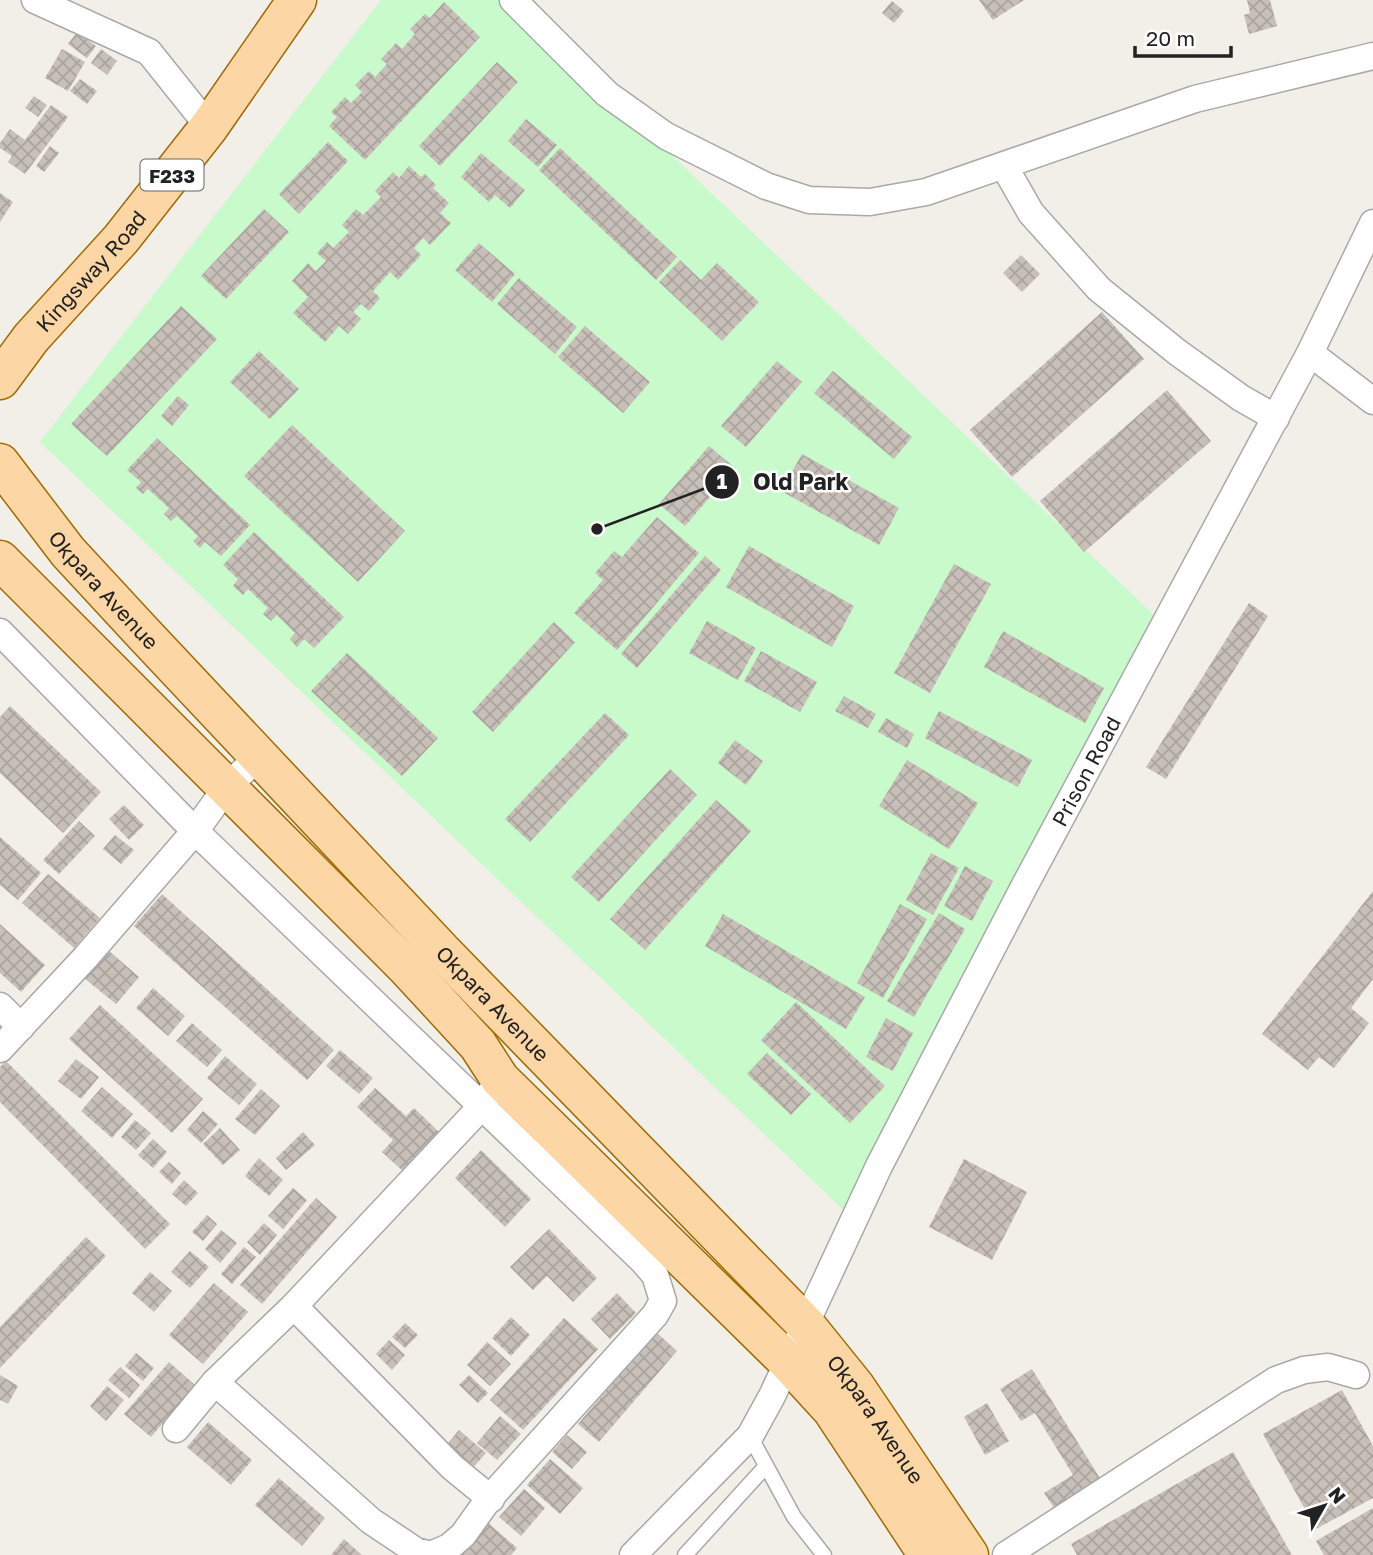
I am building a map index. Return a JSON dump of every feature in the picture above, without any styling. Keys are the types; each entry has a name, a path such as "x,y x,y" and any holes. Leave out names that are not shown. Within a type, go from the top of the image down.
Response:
{"main road":[{"name":"Kingsway Road","path":"0,380 16,346 121,239 209,127 298,0"},
{"name":"Okpara Avenue","path":"0,463 68,552 442,951 805,1324 855,1386 968,1555"},
{"name":"Okpara Avenue","path":"0,560 407,968 478,1045 491,1093 788,1362 832,1410 928,1555"}],"street":[{"path":"35,0 149,52 209,127"},
{"path":"513,0 607,94 666,136 766,186 809,200 870,202 926,192 1195,99 1373,56"},
{"path":"1004,166 1031,213 1098,289 1177,352 1241,398 1276,418"},
{"name":"Prison Road","path":"632,1555 750,1436 788,1362 879,1166 1026,883 1276,418 1370,237"},
{"path":"1310,353 1373,401"},
{"path":"0,632 195,831 491,1093 655,1275 663,1301 655,1315 449,1547 431,1555 416,1551 371,1521 215,1382"},
{"path":"0,1049 195,831 227,787 259,756"},
{"path":"0,1006 21,1027"},
{"path":"176,1429 215,1382 294,1306 491,1093"},
{"path":"294,1306 452,1467 491,1499"},
{"path":"1006,1555 1276,1380 1304,1370 1328,1367 1356,1375"}],"lane":[{"path":"750,1436 794,1517 824,1555"},
{"path":"685,1555 766,1466"}],"green space":[{"path":"381,0 509,0 1155,616 854,1220 40,442"}],"building":[{"path":"979,0 1024,0 993,20"},
{"path":"1247,0 1270,0 1277,26 1249,34 1244,15 1250,13"},
{"path":"892,1 904,11 894,23 882,13"},
{"path":"444,2 480,37 365,160 329,126 337,117 331,112 345,97 351,103 362,92 355,85 369,71 375,77 387,64 381,59 396,43 402,49 415,34 410,29 425,14 430,18"},
{"path":"77,32 96,46 87,58 68,44"},
{"path":"62,49 85,62 68,91 45,78"},
{"path":"101,49 117,61 107,75 91,63"},
{"path":"497,62 518,82 440,166 419,146"},
{"path":"80,79 97,91 87,104 70,91"},
{"path":"34,96 47,105 38,117 25,108"},
{"path":"51,105 68,117 25,174 8,162 12,156 0,148 0,143 10,129 25,140"},
{"path":"526,119 557,145 538,167 508,141"},
{"path":"328,142 348,161 299,214 279,194"},
{"path":"50,146 59,153 44,172 36,166"},
{"path":"560,148 677,257 656,280 539,170"},
{"path":"481,153 525,190 510,208 495,195 489,202 461,177"},
{"path":"409,166 421,177 425,174 436,185 433,188 449,203 440,213 451,223 430,245 423,238 414,248 421,255 398,280 390,272 373,291 380,298 369,311 361,304 353,312 361,319 348,334 339,326 325,342 293,313 308,297 292,281 308,263 316,271 326,261 317,253 327,242 333,248 349,232 342,225 356,209 363,215 381,197 375,191 393,172 399,178"},
{"path":"0,193 13,202 0,222"},
{"path":"264,209 289,232 226,299 201,276"},
{"path":"479,243 515,274 492,302 455,270"},
{"path":"1021,255 1040,274 1022,292 1003,273"},
{"path":"680,260 701,280 717,263 759,302 722,341 659,282"},
{"path":"519,278 577,327 555,354 497,304"},
{"path":"181,306 217,339 107,456 71,424"},
{"path":"1102,312 1144,359 1012,477 970,430"},
{"path":"585,326 650,382 623,413 558,357"},
{"path":"259,351 299,389 270,419 230,382"},
{"path":"777,361 802,382 746,447 721,426"},
{"path":"833,371 912,437 894,459 814,393"},
{"path":"1167,390 1211,441 1084,552 1040,501"},
{"path":"178,396 189,405 172,426 161,416"},
{"path":"292,425 405,531 358,582 244,476"},
{"path":"157,438 250,525 221,556 205,542 200,548 193,541 198,536 177,516 171,521 164,514 169,508 148,489 143,494 136,488 141,482 127,470"},
{"path":"709,446 735,468 685,526 659,504"},
{"path":"802,454 899,508 879,545 781,491"},
{"path":"657,517 699,553 617,650 574,613 603,580 595,573 614,551 622,557"},
{"path":"254,532 344,617 314,648 304,639 297,647 290,639 295,633 277,615 271,621 263,614 268,608 248,589 243,595 233,586 238,579 223,565"},
{"path":"749,546 854,606 832,647 726,587"},
{"path":"705,556 721,570 637,668 621,654"},
{"path":"954,564 991,584 930,693 894,673"},
{"path":"1249,603 1268,616 1166,779 1146,767"},
{"path":"707,621 756,648 738,680 689,653"},
{"path":"554,622 575,642 493,732 472,712"},
{"path":"1003,631 1104,688 1085,723 984,667"},
{"path":"761,651 817,682 800,712 744,681"},
{"path":"347,653 438,738 402,776 311,691"},
{"path":"844,696 876,714 868,728 835,711"},
{"path":"10,706 101,792 63,833 0,773 0,717"},
{"path":"939,711 1032,760 1018,787 925,738"},
{"path":"605,713 629,735 530,842 505,819"},
{"path":"886,718 914,734 907,748 878,732"},
{"path":"735,740 763,761 746,785 718,763"},
{"path":"907,760 978,803 949,849 879,806"},
{"path":"670,769 697,795 599,902 571,877"},
{"path":"716,800 751,831 645,950 610,919"},
{"path":"124,805 144,825 129,840 109,819"},
{"path":"79,821 95,836 59,874 43,860"},
{"path":"115,835 134,850 121,864 103,849"},
{"path":"0,837 41,873 18,900 0,885"},
{"path":"931,853 959,868 933,915 906,900"},
{"path":"965,866 993,881 972,921 944,906"},
{"path":"48,874 100,918 74,948 22,903"},
{"path":"1373,891 1373,979 1351,1008 1369,1023 1334,1068 1319,1057 1308,1070 1262,1034"},
{"path":"162,894 334,1050 307,1080 134,926"},
{"path":"900,904 927,919 883,998 857,983"},
{"path":"939,913 965,929 914,1017 887,1001"},
{"path":"723,914 865,997 846,1029 705,946"},
{"path":"0,924 45,965 21,992 0,973"},
{"path":"108,950 139,977 116,1004 84,978"},
{"path":"153,988 185,1016 168,1036 136,1008"},
{"path":"796,1002 885,1086 850,1123 761,1040"},
{"path":"100,1005 203,1099 172,1133 69,1039"},
{"path":"886,1018 913,1033 893,1071 866,1057"},
{"path":"192,1023 222,1050 207,1067 176,1041"},
{"path":"340,1050 373,1078 359,1094 326,1066"},
{"path":"767,1053 811,1094 791,1115 747,1074"},
{"path":"225,1056 257,1084 239,1105 207,1078"},
{"path":"76,1059 99,1077 81,1099 58,1081"},
{"path":"6,1061 170,1224 145,1249 0,1102 0,1067"},
{"path":"102,1087 133,1114 112,1138 81,1111"},
{"path":"375,1088 406,1116 414,1108 439,1132 403,1171 382,1152 393,1140 357,1107"},
{"path":"261,1089 280,1106 255,1135 235,1119"},
{"path":"203,1111 218,1124 201,1143 187,1130"},
{"path":"135,1120 151,1133 136,1150 121,1137"},
{"path":"220,1128 240,1150 223,1165 203,1144"},
{"path":"303,1132 315,1145 286,1170 276,1158"},
{"path":"153,1139 167,1152 153,1168 138,1155"},
{"path":"481,1150 531,1199 505,1227 455,1178"},
{"path":"259,1158 283,1180 269,1196 245,1176"},
{"path":"964,1159 1027,1192 992,1260 929,1227"},
{"path":"169,1162 181,1173 172,1184 159,1172"},
{"path":"184,1180 198,1193 186,1206 172,1194"},
{"path":"293,1188 307,1200 283,1229 268,1216"},
{"path":"316,1198 337,1217 262,1304 240,1285"},
{"path":"207,1215 217,1224 203,1241 192,1232"},
{"path":"264,1223 277,1235 260,1255 247,1242"},
{"path":"549,1229 597,1278 573,1302 547,1276 533,1290 510,1267"},
{"path":"221,1230 237,1243 220,1263 205,1249"},
{"path":"86,1237 106,1256 0,1368 0,1327"},
{"path":"244,1247 256,1257 232,1284 221,1274"},
{"path":"190,1251 209,1267 190,1288 171,1272"},
{"path":"150,1272 172,1291 154,1312 132,1293"},
{"path":"214,1283 248,1312 203,1364 169,1335"},
{"path":"617,1293 636,1313 610,1339 591,1319"},
{"path":"511,1317 530,1335 511,1356 492,1338"},
{"path":"564,1318 598,1349 523,1430 490,1400"},
{"path":"405,1323 418,1335 405,1348 392,1337"},
{"path":"656,1332 677,1351 599,1442 578,1424"},
{"path":"389,1340 405,1355 392,1370 376,1354"},
{"path":"487,1342 511,1364 490,1386 467,1365"},
{"path":"136,1353 154,1368 143,1381 125,1366"},
{"path":"169,1362 195,1385 151,1437 124,1414"},
{"path":"120,1367 140,1385 129,1398 108,1380"},
{"path":"1032,1369 1103,1483 1057,1512 1044,1493 1073,1475 1035,1413 1021,1421 1000,1389"},
{"path":"0,1375 18,1386 8,1404 0,1400"},
{"path":"469,1375 488,1393 478,1403 459,1385"},
{"path":"107,1386 124,1400 106,1421 90,1406"},
{"path":"1342,1390 1373,1446 1373,1498 1316,1529 1263,1434"},
{"path":"987,1403 1009,1441 985,1455 964,1417"},
{"path":"500,1416 521,1434 497,1460 477,1443"},
{"path":"208,1422 252,1460 231,1485 187,1447"},
{"path":"459,1430 486,1453 471,1470 445,1447"},
{"path":"567,1435 587,1452 572,1469 552,1452"},
{"path":"1233,1452 1292,1555 1077,1555 1071,1544"},
{"path":"550,1459 583,1488 560,1514 527,1485"},
{"path":"279,1478 325,1518 302,1546 255,1505"},
{"path":"524,1489 545,1508 521,1536 499,1517"},
{"path":"1373,1508 1373,1555 1324,1555 1316,1541"},
{"path":"487,1522 517,1548 511,1555 459,1555"},
{"path":"344,1539 362,1555 331,1555"}],"place":[{"name":"Old Park","path":"597,529"}]}
